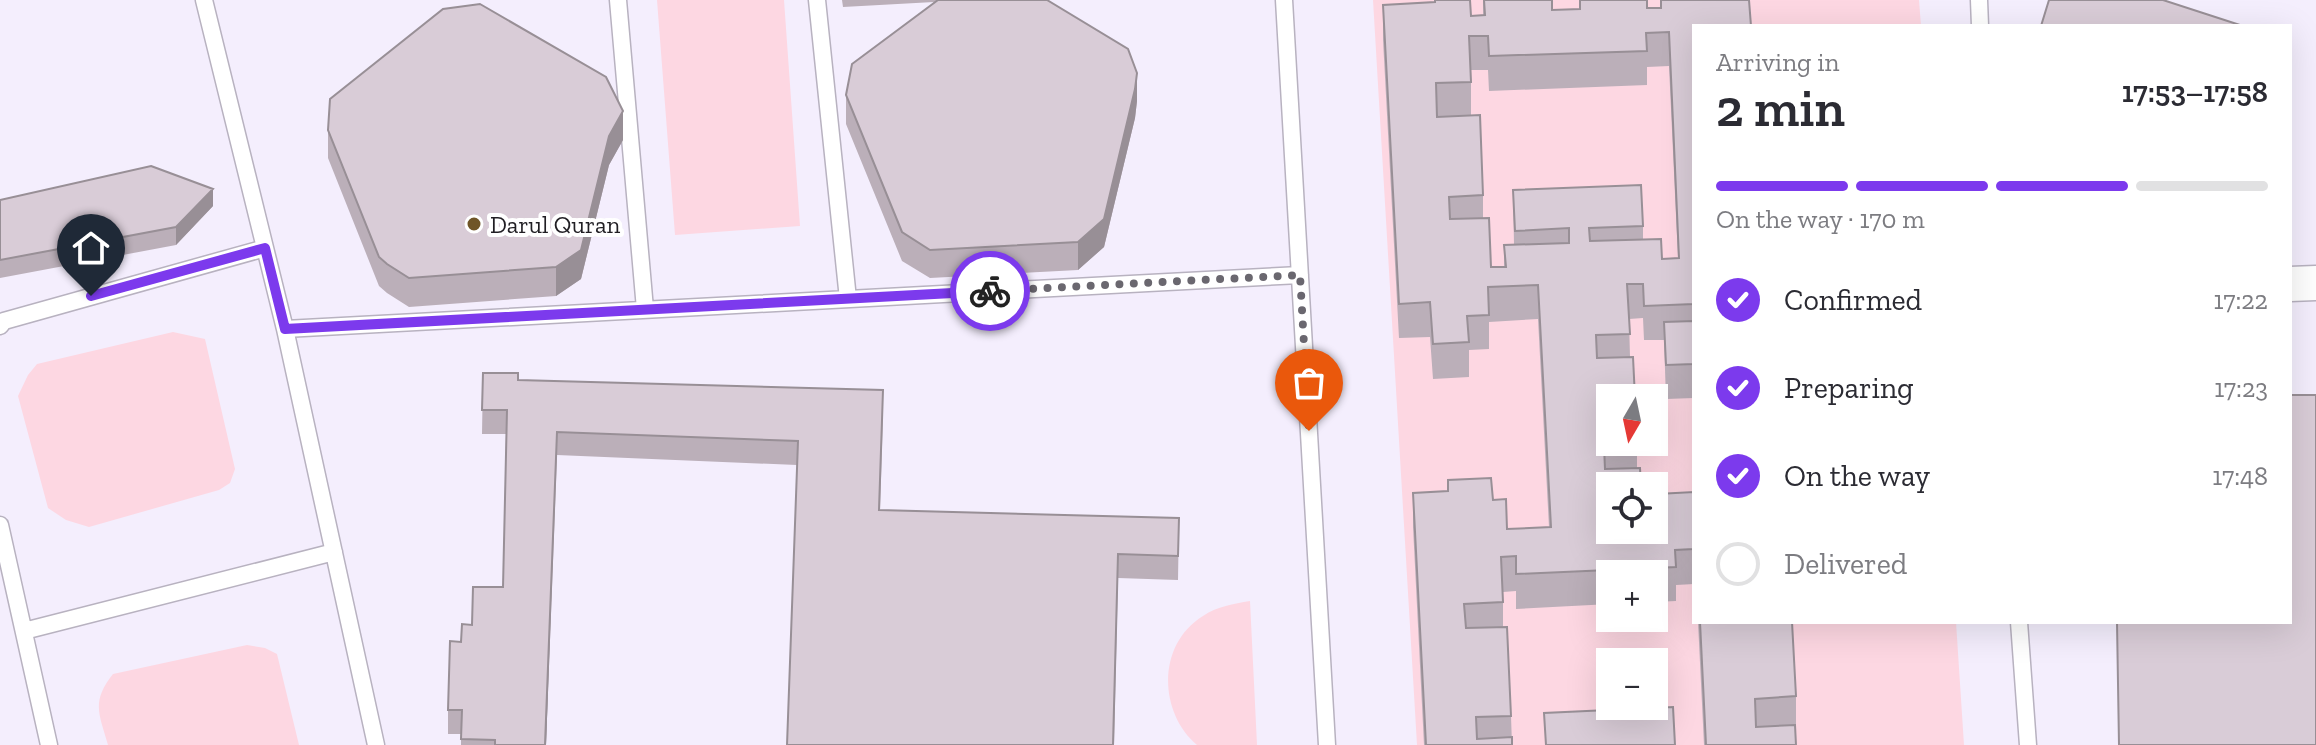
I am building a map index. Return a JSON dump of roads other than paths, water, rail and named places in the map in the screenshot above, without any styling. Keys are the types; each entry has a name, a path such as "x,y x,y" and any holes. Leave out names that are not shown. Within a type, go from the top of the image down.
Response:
{"street":[{"path":"2292,284 2316,283"}],"lane":[{"path":"204,0 285,329 376,745"},
{"path":"618,0 645,309"},
{"path":"817,0 848,299"},
{"path":"1284,0 1327,745"},
{"path":"1979,0 1980,24"},
{"path":"0,326 4,321 265,248"},
{"path":"285,329 1300,275"},
{"path":"0,525 49,745"},
{"path":"24,631 334,552"},
{"path":"2019,624 2028,745"}],"place":[{"name":"Darul Quran","path":"474,224"}]}
